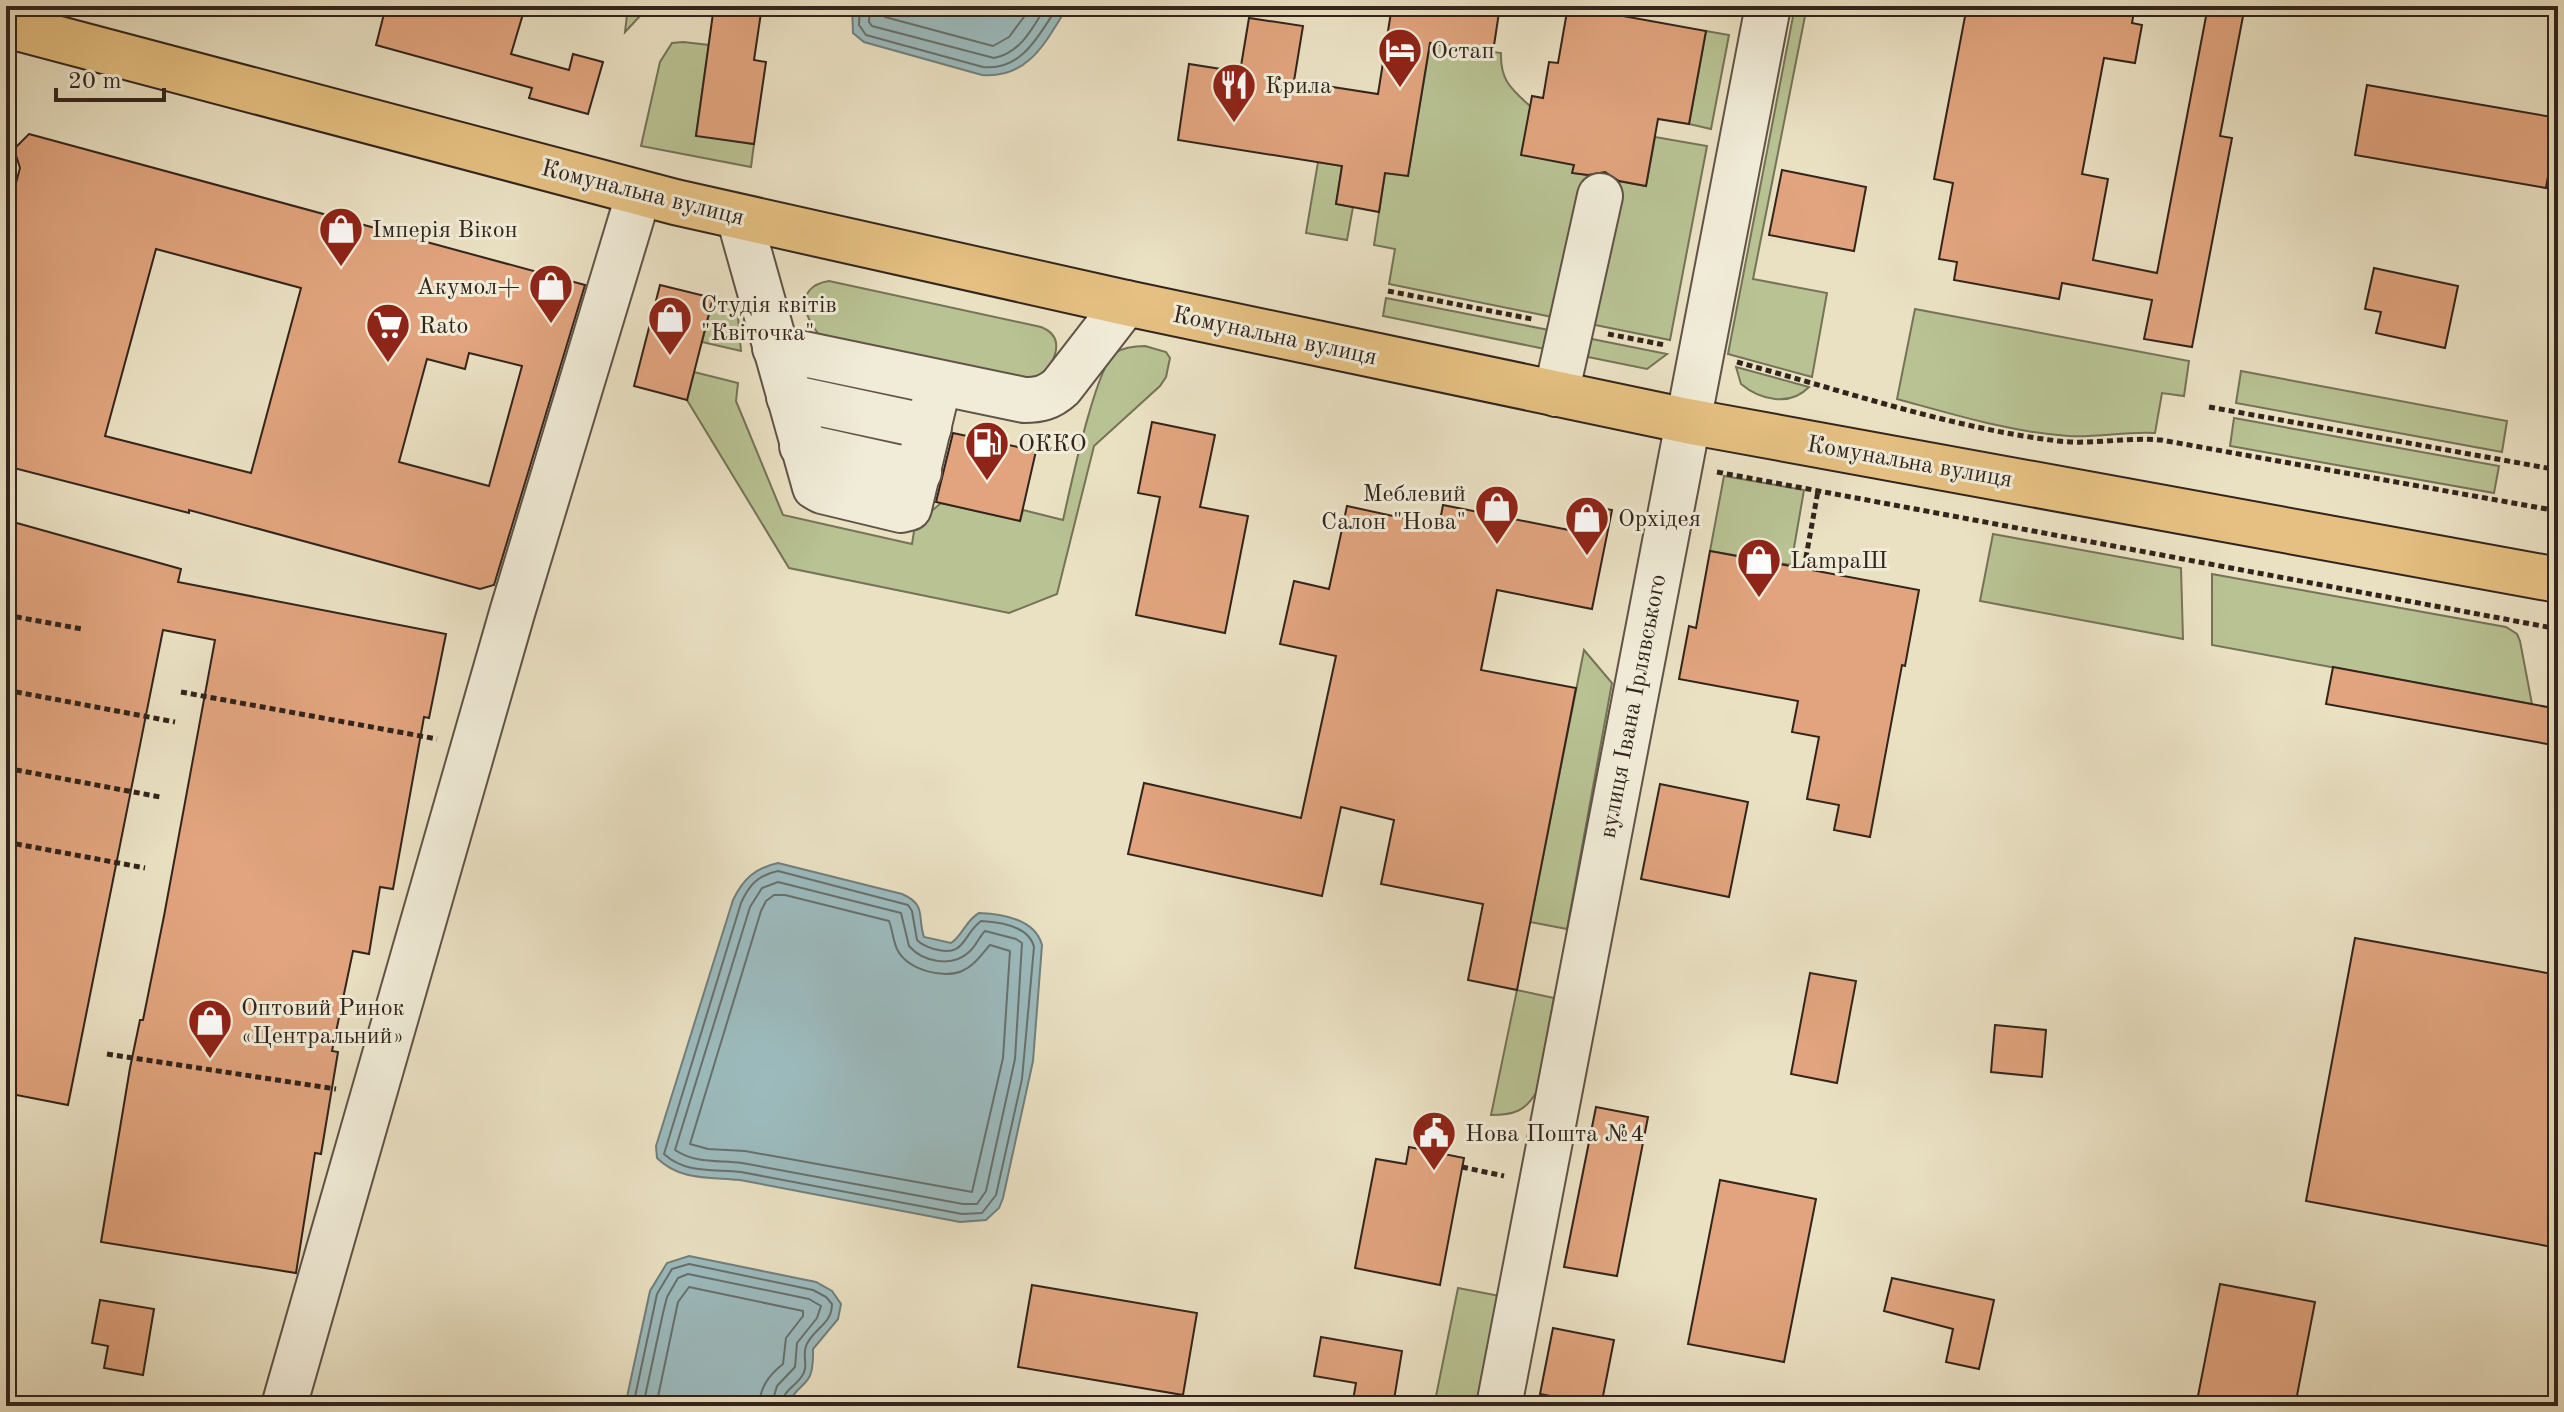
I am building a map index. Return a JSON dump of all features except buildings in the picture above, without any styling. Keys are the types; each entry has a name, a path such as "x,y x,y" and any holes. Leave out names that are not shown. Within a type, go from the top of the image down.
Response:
{"main road":[{"name":"Комунальна вулиця","path":"6,25 639,193 1126,303 1687,421 2558,580"}],"street":[{"name":"вулиця Івана Ірлявського","path":"1499,1406 1768,6"},
{"path":"284,1406 474,746 639,193"},
{"path":"1556,394 1600,196"},
{"path":"739,217 812,483 818,490 901,510 909,508 939,383"},
{"path":"775,348 1024,400 1045,398 1061,387 1126,303"},
{"path":"789,397 929,427"}],"path":[{"path":"1388,291 1702,352 1962,423 2023,435 2086,443 2142,438 2161,440 2558,511"},
{"path":"2209,407 2558,470"},
{"path":"1679,465 2558,629"},
{"path":"1804,568 1818,491"},
{"path":"6,615 82,629"},
{"path":"6,690 175,722"},
{"path":"181,692 474,746"},
{"path":"6,768 160,797"},
{"path":"6,842 145,868"},
{"path":"107,1054 373,1095"}],"green space":[{"path":"628,6 659,6 640,16 625,32"},
{"path":"1795,6 1807,6 1753,279 1827,293 1812,377 1728,354"},
{"path":"1706,31 1729,35 1711,129 1689,124"},
{"path":"672,43 709,45 696,135 754,144 751,167 641,146 660,62"},
{"path":"1430,43 1501,53 1503,71 1509,84 1548,127 1574,165 1573,173 1587,175 1557,318 1389,284 1395,249 1374,245 1385,173 1408,176"},
{"path":"1655,137 1707,146 1670,340 1590,324 1619,181 1646,186"},
{"path":"1318,162 1342,166 1336,204 1353,207 1347,240 1306,233"},
{"path":"829,281 1041,327 1054,338 1055,353 1047,369 1035,381 826,342 812,325 805,307 810,290"},
{"path":"713,298 737,305 741,351 702,342"},
{"path":"1386,298 1554,331 1550,350 1383,316"},
{"path":"1915,309 2189,361 2184,396 2162,393 2155,433 2079,436 2003,426 1897,399"},
{"path":"1587,338 1667,354 1647,369 1583,356"},
{"path":"1145,346 1166,352 1170,358 1166,377 1094,446 1057,594 1009,613 789,568 687,400 694,372 738,383 736,401 783,515 912,544 915,525 941,503 1020,521 1023,510 1063,520 1084,431 1107,363 1118,351"},
{"path":"1736,367 1809,387 1793,397 1766,397 1741,384"},
{"path":"2241,371 2507,421 2502,452 2236,403"},
{"path":"2234,418 2499,466 2494,493 2230,446"},
{"path":"1724,476 1804,490 1791,565 1710,551"},
{"path":"1993,534 2181,568 2183,639 1980,601"},
{"path":"2212,574 2506,627 2517,634 2520,641 2532,704 2212,645"},
{"path":"1584,650 1612,683 1567,929 1530,922"},
{"path":"1517,990 1554,998 1537,1091 1518,1110 1491,1115"},
{"path":"1458,1288 1500,1296 1480,1406 1434,1406"}],"water":[{"path":"852,6 1068,6 1044,44 1024,64 998,75 982,75 864,42 853,33"},
{"path":"778,863 910,898 920,912 924,937 951,943 979,913 1017,920 1033,929 1038,936 1042,945 1033,1061 1003,1198 999,1208 986,1220 960,1222 740,1180 685,1174 657,1158 656,1146 733,900 751,876"},
{"path":"689,1256 816,1282 832,1291 841,1304 838,1319 813,1349 809,1378 787,1406 625,1406 650,1291 667,1263"}],"place":[{"name":"Остап","path":"1400,89"},
{"name":"Крила","path":"1234,124"},
{"name":"Імперія Вікон","path":"341,268"},
{"name":"Акумол+","path":"551,325"},
{"name":"Студія квітів \"Квіточка\"","path":"670,357"},
{"name":"Rato","path":"388,364"},
{"name":"ОККО","path":"987,482"},
{"name":"Меблевий Салон \"Нова\"","path":"1497,546"},
{"name":"Орхідея","path":"1587,557"},
{"name":"LampaШ","path":"1759,599"},
{"name":"Оптовий Ринок «Центральний»","path":"210,1060"},
{"name":"Нова Пошта №4","path":"1434,1172"}]}
